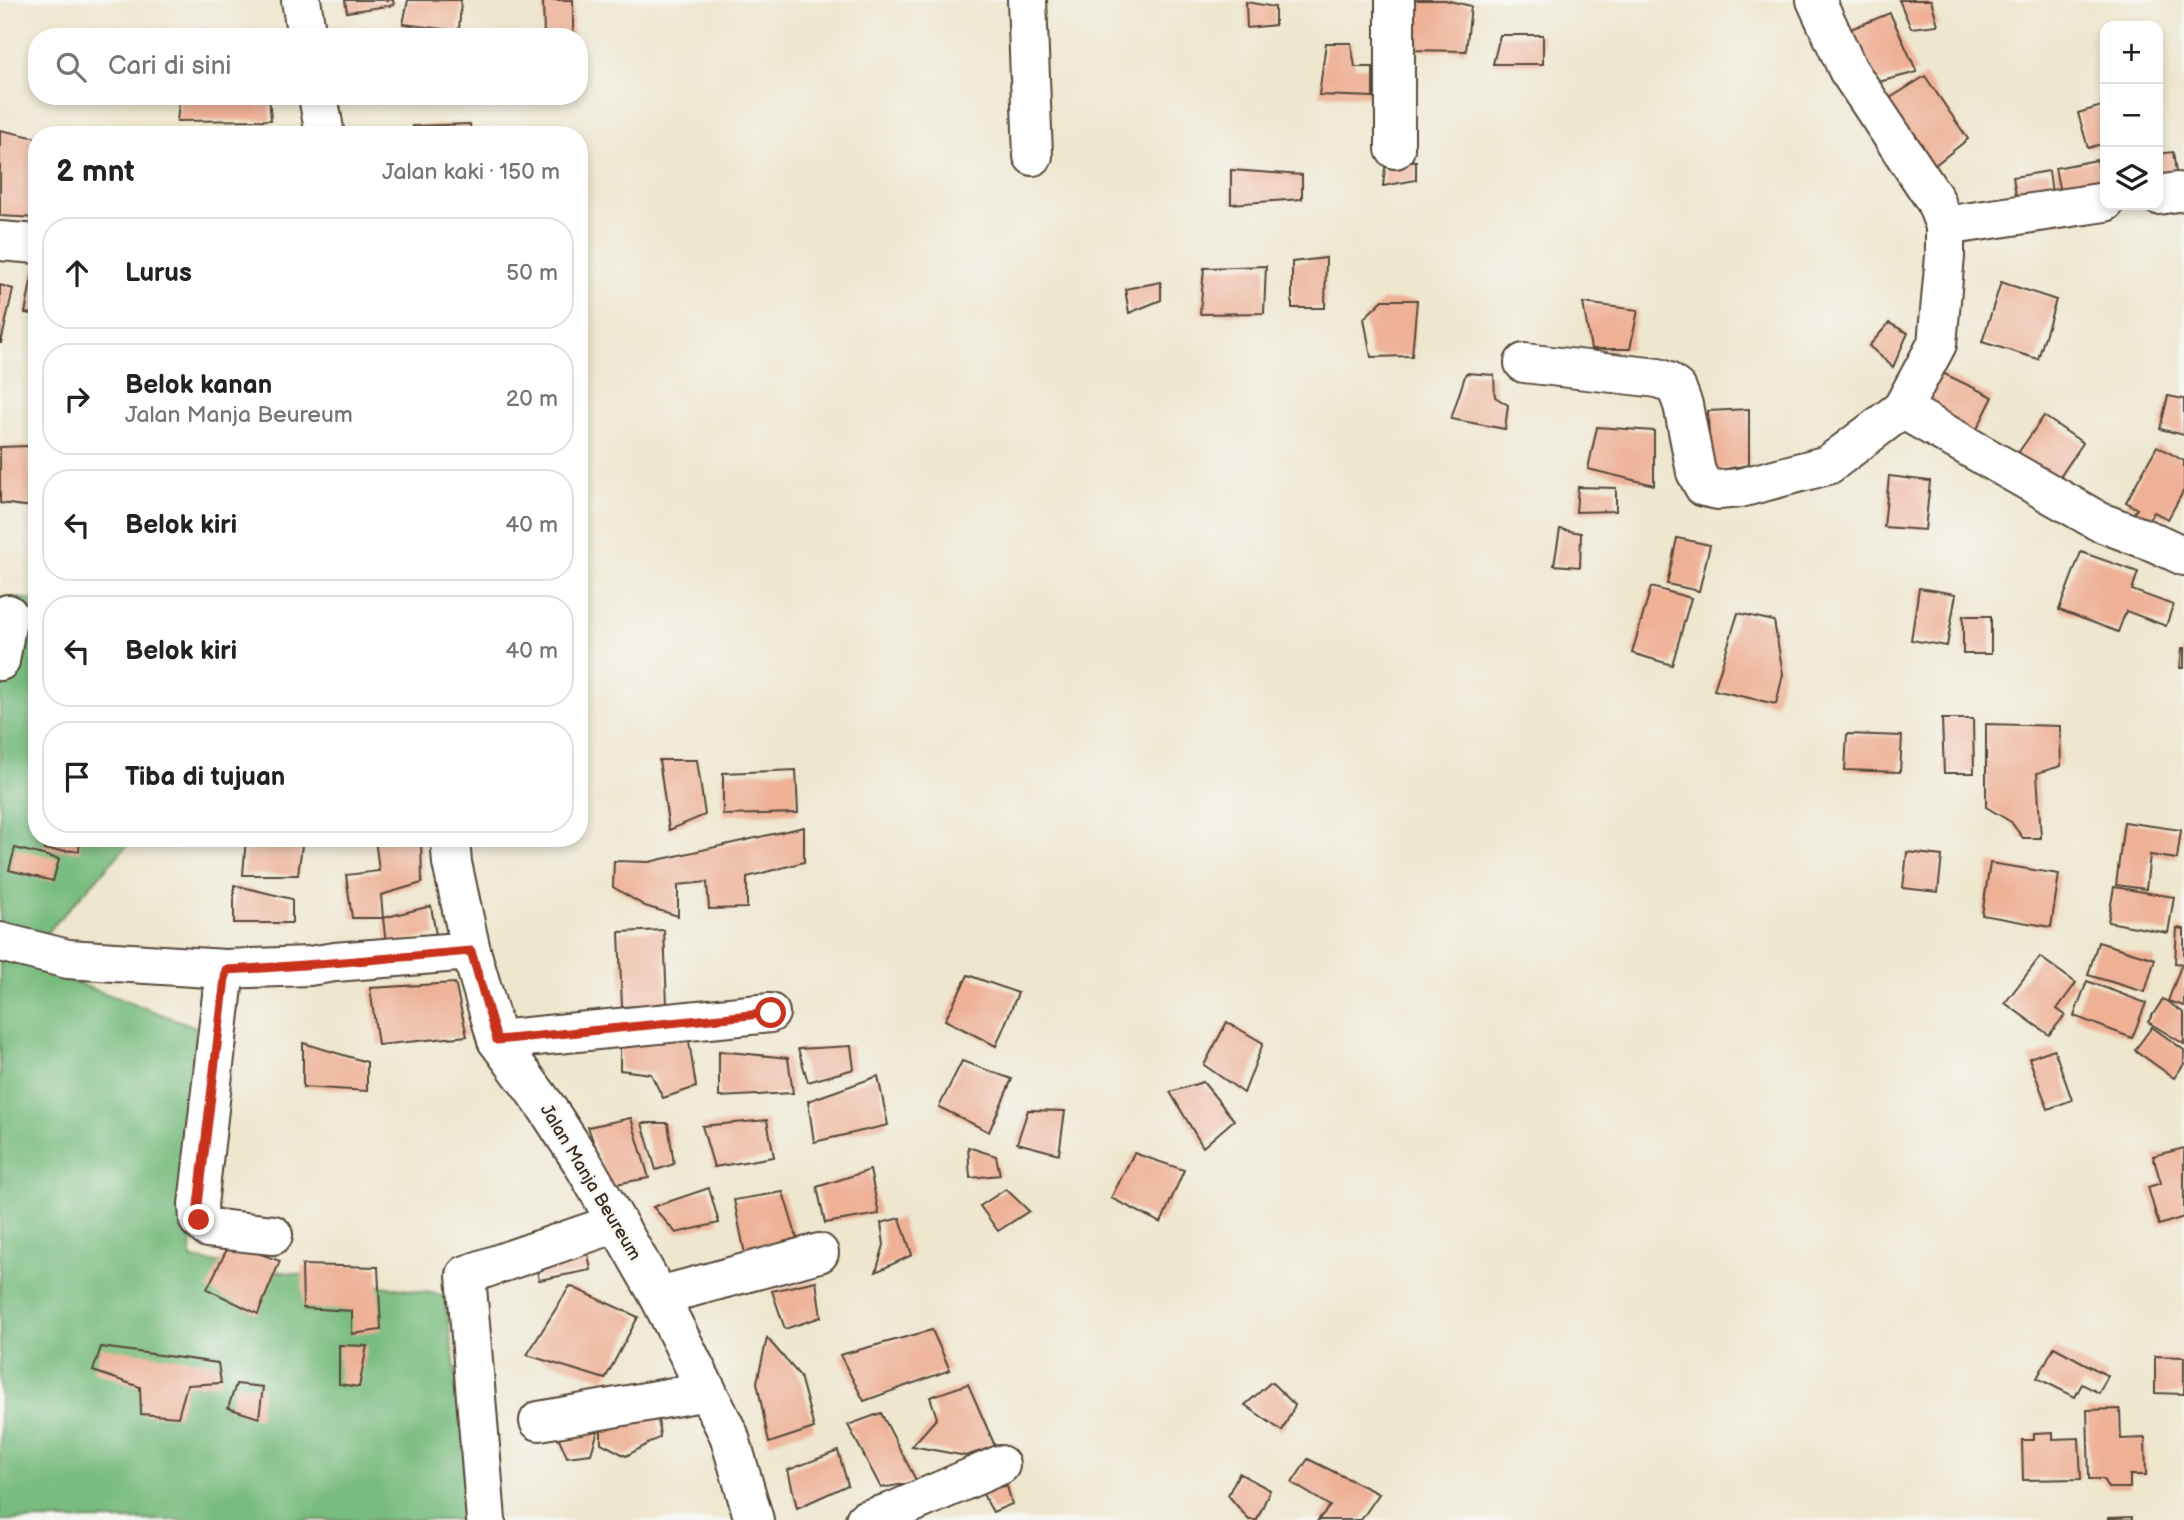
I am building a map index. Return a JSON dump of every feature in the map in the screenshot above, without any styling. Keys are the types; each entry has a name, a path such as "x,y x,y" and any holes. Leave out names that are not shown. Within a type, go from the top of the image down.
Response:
{"street":[{"path":"301,0 306,28"},
{"path":"1027,0 1033,156"},
{"path":"1395,0 1395,149"},
{"path":"1524,363 1657,378 1668,382 1678,389 1683,405 1696,472 1704,487 1718,491 1740,488 1828,465 1902,409 1937,344 1945,226 1935,200 1848,69 1815,0"},
{"path":"320,105 323,126"},
{"path":"1945,226 2100,203"},
{"path":"0,241 28,243"},
{"path":"1902,409 2100,522 2184,556"},
{"path":"0,661 8,614"},
{"name":"Jalan Manja Beureum","path":"451,847 471,951 497,1040 582,1161 659,1296 729,1436 754,1520"},
{"path":"0,942 68,959 226,970 309,966 471,951"},
{"path":"226,970 198,1205 199,1220 208,1228 273,1235"},
{"path":"497,1040 771,1013"},
{"path":"486,1520 466,1275 617,1223"},
{"path":"659,1296 819,1253"},
{"path":"539,1421 707,1391"},
{"path":"883,1517 1000,1465"}],"green space":[{"path":"0,597 28,599 28,847 126,847 20,962 196,1027 191,1259 444,1295 478,1520 0,1520"}],"building":[{"path":"345,0 393,0 394,5 347,12"},
{"path":"408,0 461,0 459,28 403,24"},
{"path":"543,0 573,0 573,28 544,28"},
{"path":"1407,0 1445,0 1471,6 1466,51 1406,50"},
{"path":"1899,0 1931,0 1938,25 1911,28"},
{"path":"1246,2 1275,7 1275,25 1247,28"},
{"path":"1890,13 1917,72 1871,84 1848,30"},
{"path":"1500,35 1543,35 1543,64 1493,64"},
{"path":"1326,43 1351,43 1355,67 1373,67 1373,97 1319,95"},
{"path":"1925,76 1968,139 1930,169 1887,100"},
{"path":"179,105 270,105 271,120 177,121"},
{"path":"2100,106 2100,144 2088,148 2078,113"},
{"path":"470,124 470,126 413,126"},
{"path":"0,130 28,136 28,218 0,216"},
{"path":"2173,152 2178,186 2163,188 2163,153"},
{"path":"1386,160 1416,161 1416,180 1383,186"},
{"path":"2097,160 2100,196 2062,203 2055,168"},
{"path":"1231,170 1302,175 1302,199 1231,204"},
{"path":"2049,171 2053,202 2018,207 2013,177"},
{"path":"1326,258 1325,308 1292,308 1292,262"},
{"path":"1266,266 1264,313 1200,314 1204,268"},
{"path":"1161,282 1161,300 1129,313 1125,289"},
{"path":"2001,282 2056,300 2038,359 1982,342"},
{"path":"0,285 13,289 1,343 0,343"},
{"path":"1383,300 1417,300 1412,356 1371,357 1364,318"},
{"path":"1583,303 1638,310 1630,349 1591,349"},
{"path":"1889,323 1908,333 1893,367 1869,346"},
{"path":"1934,369 1993,397 1974,435 1916,407"},
{"path":"1466,373 1494,375 1495,397 1508,405 1505,429 1451,419"},
{"path":"2168,396 2184,399 2184,435 2160,429"},
{"path":"1749,409 1749,465 1710,472 1708,411"},
{"path":"2044,416 2083,443 2056,483 2016,456"},
{"path":"1597,427 1654,431 1654,485 1588,469"},
{"path":"28,446 28,506 0,503 0,447"},
{"path":"2157,446 2184,461 2184,490 2168,519 2154,512 2147,522 2133,514 2137,509 2126,502"},
{"path":"1889,476 1930,481 1925,530 1884,527"},
{"path":"1578,487 1616,488 1616,511 1576,512"},
{"path":"1560,529 1581,533 1580,567 1554,565"},
{"path":"1677,538 1710,545 1699,591 1667,584"},
{"path":"2081,552 2138,572 2132,590 2173,605 2166,626 2126,611 2118,632 2059,610"},
{"path":"1651,587 1691,598 1672,665 1632,653"},
{"path":"1919,588 1956,594 1947,646 1911,640"},
{"path":"1738,613 1774,621 1783,674 1776,704 1714,690"},
{"path":"1963,616 1991,616 1991,654 1963,654"},
{"path":"2182,648 2184,668 2180,668"},
{"path":"1942,719 1973,719 1974,773 1944,773"},
{"path":"1986,724 2060,726 2061,766 2037,773 2041,838 2023,838 2011,822 1986,807"},
{"path":"1847,734 1902,736 1900,772 1845,770"},
{"path":"659,760 697,760 705,815 669,830"},
{"path":"796,770 798,813 723,815 723,773"},
{"path":"2124,822 2181,830 2177,859 2150,855 2146,889 2116,885"},
{"path":"804,827 804,862 747,877 747,908 709,909 707,882 678,885 678,916 645,906 613,887 614,861 649,862"},
{"path":"44,847 79,847 79,851 44,850"},
{"path":"245,847 302,847 298,875 243,875"},
{"path":"376,847 421,847 422,883 381,895 383,918 352,918 346,875 379,871"},
{"path":"15,848 59,859 53,881 9,870"},
{"path":"1907,852 1942,856 1938,892 1903,888"},
{"path":"1990,863 2059,874 2051,927 1982,915"},
{"path":"234,885 292,899 292,923 234,923"},
{"path":"2114,887 2174,897 2168,933 2108,922"},
{"path":"431,906 436,935 386,944 383,918"},
{"path":"2177,928 2184,929 2184,964 2175,963"},
{"path":"664,930 667,1005 622,1007 619,932"},
{"path":"2098,942 2155,959 2145,992 2088,975"},
{"path":"2040,957 2076,983 2057,1009 2065,1015 2049,1035 2005,1003"},
{"path":"2181,966 2184,967 2184,1006 2168,1001"},
{"path":"968,975 1018,993 996,1046 945,1020"},
{"path":"2087,981 2146,1003 2132,1038 2074,1016"},
{"path":"455,983 467,1036 378,1045 370,988"},
{"path":"2163,999 2184,1013 2184,1044 2148,1022"},
{"path":"1227,1022 1263,1043 1244,1093 1204,1065"},
{"path":"2152,1027 2184,1050 2184,1064 2174,1078 2135,1050"},
{"path":"658,1035 689,1041 696,1087 663,1098 651,1074 620,1070 620,1044 658,1044"},
{"path":"303,1043 367,1062 367,1091 303,1087"},
{"path":"851,1046 854,1069 808,1082 798,1049"},
{"path":"2054,1049 2072,1100 2048,1109 2029,1058"},
{"path":"719,1051 788,1058 793,1093 719,1097"},
{"path":"962,1061 1012,1079 989,1132 939,1107"},
{"path":"878,1076 888,1125 814,1142 808,1101"},
{"path":"1203,1082 1234,1120 1203,1147 1170,1092"},
{"path":"1028,1110 1065,1111 1059,1154 1017,1143"},
{"path":"631,1118 649,1178 609,1185 588,1127"},
{"path":"767,1120 774,1157 714,1167 702,1126"},
{"path":"642,1123 668,1123 674,1164 656,1170"},
{"path":"968,1147 996,1156 1000,1175 970,1178"},
{"path":"2184,1148 2184,1217 2159,1225 2148,1187 2161,1183 2153,1156"},
{"path":"1134,1153 1184,1170 1161,1223 1111,1198"},
{"path":"870,1170 879,1214 825,1223 817,1187"},
{"path":"709,1188 719,1223 676,1233 653,1207"},
{"path":"1006,1189 1029,1211 998,1231 980,1206"},
{"path":"783,1192 797,1238 745,1254 734,1200"},
{"path":"900,1218 912,1255 876,1272 884,1245 881,1223"},
{"path":"230,1243 280,1261 258,1314 207,1289"},
{"path":"588,1254 591,1270 539,1280 535,1261"},
{"path":"302,1265 378,1267 381,1330 352,1334 352,1311 303,1308"},
{"path":"816,1281 821,1317 785,1329 772,1291"},
{"path":"570,1286 638,1317 605,1379 527,1355"},
{"path":"932,1330 950,1370 864,1401 840,1355"},
{"path":"767,1338 800,1376 814,1428 769,1443 757,1382"},
{"path":"339,1345 367,1346 359,1387 339,1384"},
{"path":"101,1347 218,1363 221,1383 187,1385 178,1417 141,1414 140,1387 93,1371"},
{"path":"2054,1347 2108,1376 2099,1393 2082,1384 2075,1397 2037,1378"},
{"path":"2155,1356 2184,1357 2184,1394 2155,1393"},
{"path":"1271,1382 1295,1405 1282,1431 1245,1405"},
{"path":"236,1384 263,1387 259,1418 228,1408"},
{"path":"968,1384 995,1446 966,1456 912,1446 937,1418 930,1397"},
{"path":"2120,1409 2121,1439 2145,1438 2146,1475 2130,1475 2130,1488 2108,1488 2103,1479 2089,1479 2087,1410"},
{"path":"881,1413 917,1482 881,1488 848,1425"},
{"path":"658,1418 660,1437 626,1456 601,1443 601,1420"},
{"path":"601,1420 591,1454 567,1457 553,1425"},
{"path":"2053,1432 2053,1439 2079,1438 2081,1479 2023,1480 2022,1440 2034,1440 2034,1433"},
{"path":"838,1451 848,1485 797,1508 788,1470"},
{"path":"1308,1459 1379,1494 1361,1520 1318,1520 1330,1506 1292,1483"},
{"path":"1239,1473 1270,1490 1257,1520 1249,1520 1228,1495"},
{"path":"1007,1486 1012,1504 993,1512 980,1489"},
{"path":"2132,1517 2132,1520 2109,1520 2109,1518"}],"route":[{"path":"199,1220 198,1205 226,970 309,966 471,951 497,1040 771,1013"}]}
